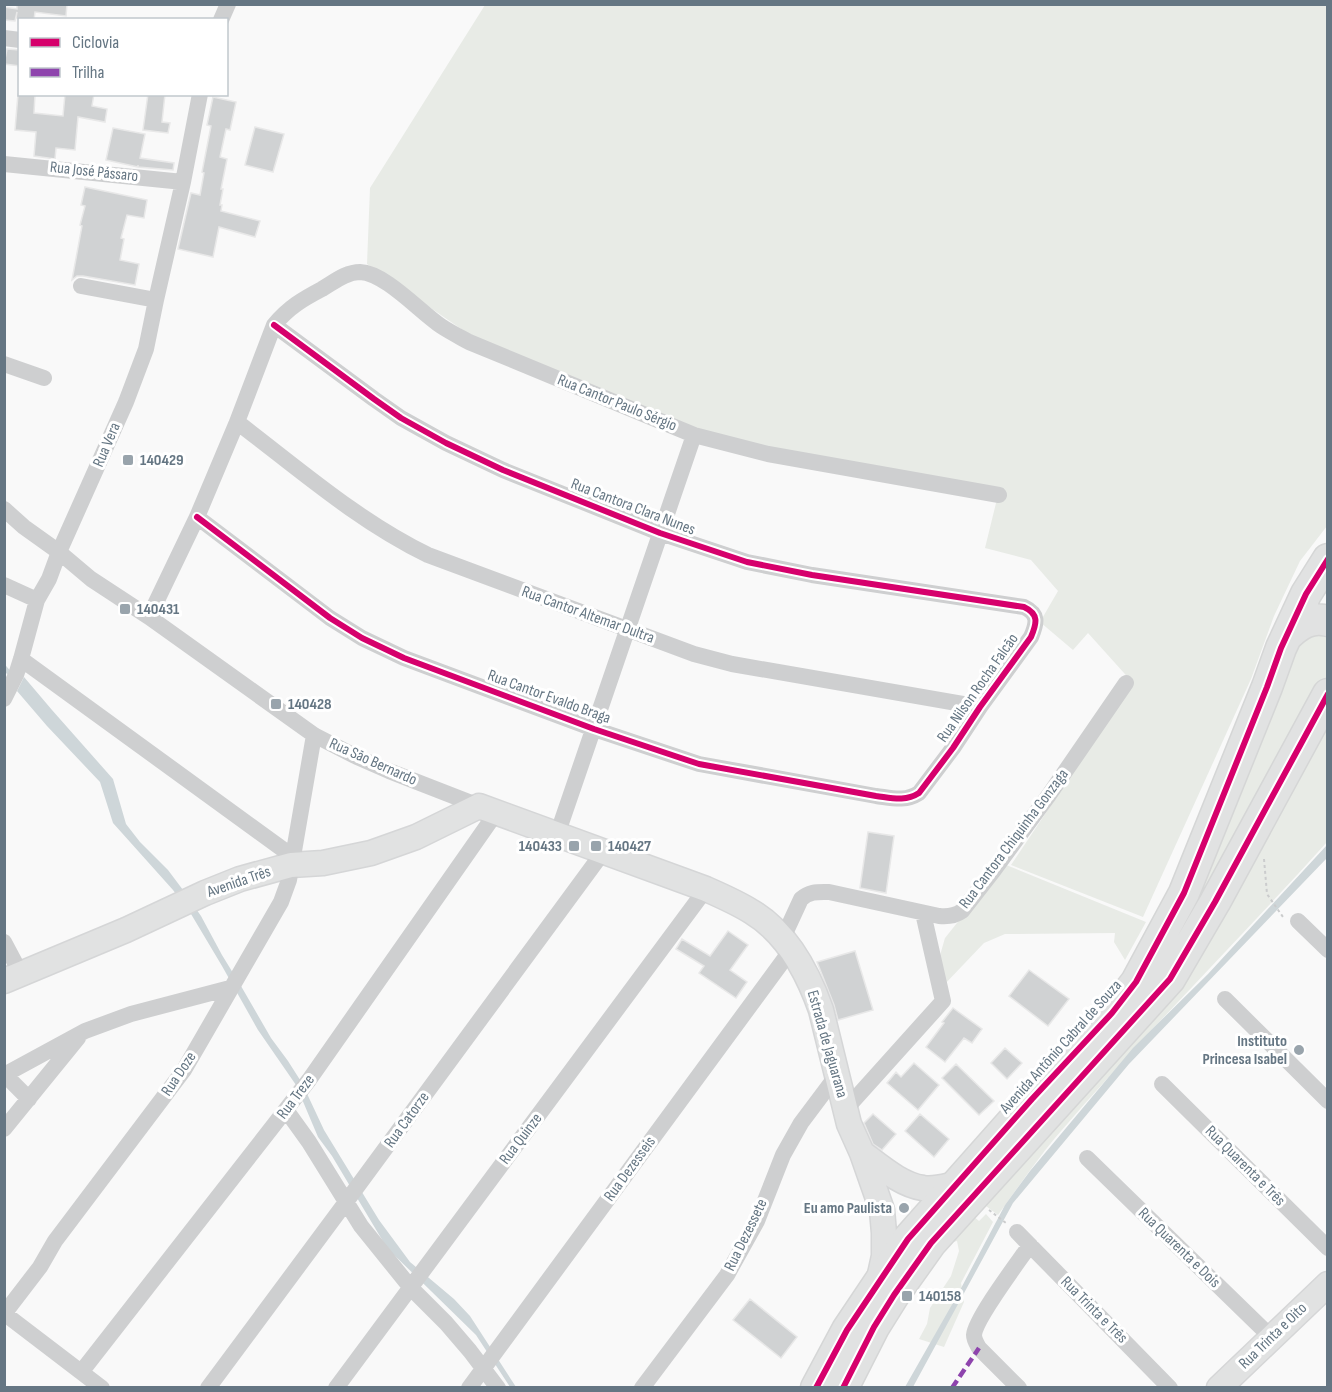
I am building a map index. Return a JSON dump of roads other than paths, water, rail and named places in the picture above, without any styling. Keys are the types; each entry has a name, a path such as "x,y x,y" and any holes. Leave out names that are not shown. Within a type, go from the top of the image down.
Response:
{"highway":[{"name":"Avenida Antônio Cabral de Souza","path":"816,1388 847,1330 908,1239 1112,1013 1136,982 1185,893 1286,637 1306,594 1328,559"},
{"path":"1286,637 1304,622 1318,619 1328,621"},
{"path":"843,1388 874,1327 931,1243 1170,979 1215,902 1328,694"}],"street":[{"path":"222,18 228,4"},
{"name":"Rua Vera","path":"4,699 16,675 37,600 49,579 146,349 200,96"},
{"name":"Rua José Pássaro","path":"4,164 183,182"},
{"name":"Rua Cantor Paulo Sérgio","path":"274,325 292,306 347,274 368,273 384,280 441,326 469,342 694,435 768,454 999,495"},
{"path":"81,286 156,300"},
{"path":"148,617 197,518 274,325"},
{"name":"Rua Cantora Clara Nunes","path":"274,325 383,406 446,443 503,470 660,533 747,562 790,571 1024,607"},
{"path":"4,364 44,378"},
{"name":"Rua Cantor Altemar Dultra","path":"237,422 345,505 401,541 428,555 694,654 732,664 980,707"},
{"path":"557,835 694,435"},
{"name":"Rua São Bernardo","path":"4,509 91,579 314,735 389,771 706,889 754,913 769,924 787,944"},
{"name":"Rua Cantor Evaldo Braga","path":"197,518 330,618 362,638 404,658 594,729 699,764 876,796 901,800 919,793 926,784"},
{"path":"4,585 37,600"},
{"name":"Rua Nilson Rocha Falcão","path":"926,784 1031,637 1035,627 1035,618 1032,611 1024,607"},
{"path":"21,659 292,860"},
{"name":"Rua Cantora Chiquinha Gonzaga","path":"787,944 801,899 813,892 829,892 939,916 957,915 994,870 1049,795 1126,683"},
{"name":"Rua Doze","path":"5,1314 40,1267 55,1241 184,1070 281,902 292,860 314,735"},
{"name":"Avenida Três","path":"13,977 126,930 205,893 292,860 323,863 371,853 487,809"},
{"name":"Rua Treze","path":"82,1371 309,1080 487,809"},
{"name":"Rua Catorze","path":"208,1388 604,851"},
{"name":"Rua Quinze","path":"336,1388 706,889"},
{"path":"846,1110 943,1001 923,913"},
{"path":"1298,921 1328,950"},
{"path":"5,944 13,977"},
{"name":"Estrada de Jaguarana","path":"787,944 816,995 849,1124 882,1210 884,1256 878,1283"},
{"name":"Rua Dezesseis","path":"470,1388 787,944"},
{"path":"29,1099 5,1075 85,1031 131,1014 230,988"},
{"path":"1225,999 1328,1101"},
{"path":"4,1129 85,1031"},
{"name":"Rua Dezessete","path":"642,1388 727,1275 757,1221 783,1155 801,1123 837,1075"},
{"name":"Rua Quarenta e Três","path":"1162,1084 1328,1248"},
{"path":"286,1110 349,1199 362,1226 446,1323 486,1365 498,1388"},
{"path":"862,1153 908,1184 937,1188 956,1184"},
{"name":"Rua Quarenta e Dois","path":"1087,1158 1271,1337"},
{"name":"Rua Trinta e Três","path":"1012,1228 1170,1388"},
{"path":"1019,1388 979,1348 974,1335 982,1314 1030,1245"},
{"name":"Rua Trinta e Oito","path":"1219,1388 1328,1284"},
{"path":"5,1314 102,1388"}],"waterway":[{"path":"4,667 10,674"}],"place":[{"name":"140429","path":"128,460"},
{"name":"140431","path":"125,609"},
{"name":"140428","path":"276,704"},
{"name":"140433","path":"574,846"},
{"name":"140427","path":"596,846"},
{"name":"Instituto Princesa Isabel","path":"1299,1050"},
{"name":"Eu amo Paulista","path":"904,1208"},
{"name":"140158","path":"907,1296"}]}
